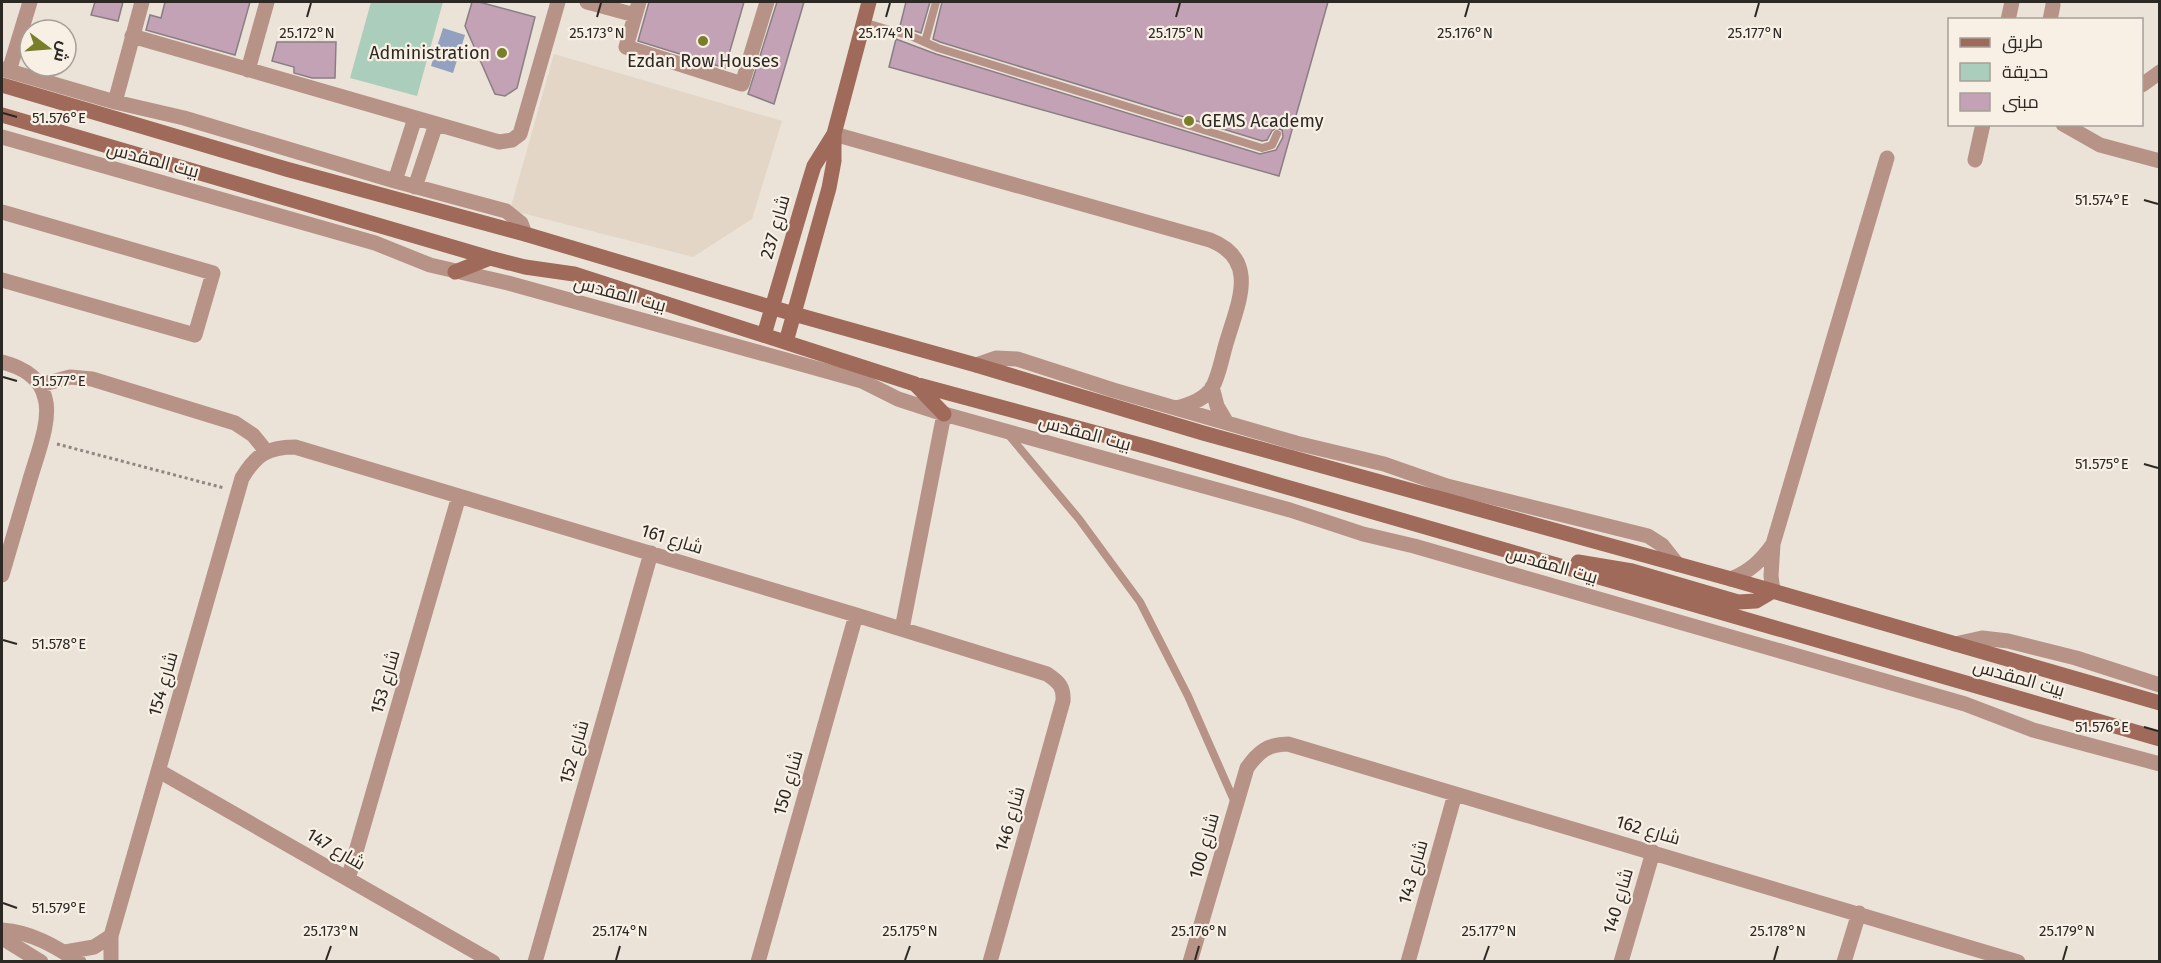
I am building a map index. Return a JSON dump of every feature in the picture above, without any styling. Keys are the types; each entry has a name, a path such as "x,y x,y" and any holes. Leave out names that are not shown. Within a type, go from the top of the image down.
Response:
{"street":[{"path":"30,2 4,75 184,118 415,187 506,211 521,223 525,234"},
{"path":"115,102 142,2"},
{"path":"248,70 267,2"},
{"path":"132,36 499,142 512,140 520,134 558,2"},
{"path":"587,2 637,8 626,47 742,84 767,2"},
{"name":"شارع 237","path":"786,342 829,188 834,161 834,134 869,2"},
{"path":"2008,18 2012,2"},
{"path":"2143,84 2160,72"},
{"name":"بيت المقدس","path":"4,75 286,169 525,234 976,365 1214,437 1731,579 2160,703"},
{"name":"بيت المقدس","path":"2,115 490,258 525,267 574,274 915,384 1148,447 1548,561 2160,739"},
{"path":"395,181 415,118"},
{"path":"415,187 436,124"},
{"path":"1975,160 1983,126"},
{"path":"2070,126 2089,131 2118,151 2160,161"},
{"path":"834,134 1220,244 1235,257 1242,275 1242,285 1212,387 1198,401 1176,408"},
{"name":"شارع 237","path":"764,335 808,182 814,166 834,134"},
{"name":"بيت المقدس","path":"2,137 375,243 430,265 508,284 862,381 898,399 944,414 1290,510 1363,534 1414,546 1965,704 2033,730 2160,764"},
{"path":"1548,561 1616,567 1738,602 1756,600 1773,591 1771,576 1773,544 1887,158"},
{"path":"2,212 213,273 195,335 2,280"},
{"path":"455,272 490,258"},
{"name":"بيت المقدس","path":"976,365 996,358 1017,359 1305,446 1384,464 1447,486 1648,536 1662,545 1677,564"},
{"path":"2,362 27,372 40,385 46,399 47,410 41,440 2,575"},
{"path":"40,385 70,377 92,379 235,423 253,435 266,451"},
{"path":"903,629 944,414 915,384"},
{"path":"1212,387 1217,406 1227,423"},
{"name":"شارع 161","path":"266,451 280,447 295,447 1047,674 1058,681 1062,687"},
{"name":"شارع 154","path":"111,962 111,936 242,478 251,462 266,451"},
{"name":"شارع 153","path":"348,879 459,496"},
{"path":"1731,579 1748,572 1762,560 1773,544"},
{"name":"شارع 152","path":"535,962 651,553"},
{"name":"شارع 150","path":"758,962 856,615"},
{"name":"بيت المقدس","path":"1955,644 1982,638 2008,640 2076,658 2160,685"},
{"name":"شارع 146","path":"990,962 1064,702 1062,687"},
{"path":"2137,732 2160,733"},
{"name":"شارع 162","path":"1266,747 1288,744 2018,962"},
{"name":"شارع 100","path":"1190,962 1247,768 1255,756 1266,747"},
{"name":"شارع 147","path":"159,771 493,962"},
{"name":"شارع 143","path":"1408,962 1455,794"},
{"name":"شارع 140","path":"1621,962 1653,852"},
{"path":"1844,962 1859,913"},
{"path":"2,930 31,935 80,962"},
{"path":"65,952 94,947 111,936"},
{"path":"2,938 41,962"}],"lane":[{"path":"924,42 936,2"},
{"path":"863,22 938,48 1262,147 1272,145 1277,134"},
{"path":"1006,431 1079,519 1140,602 1188,696 1236,806"}],"path":[{"path":"41,440 238,492"}],"shaded area":[{"path":"554,54 782,121 752,219 693,257 510,210"}],"green space":[{"path":"371,2 443,2 417,96 350,78"}],"water":[{"path":"443,28 465,35 453,73 431,66"}],"building":[{"path":"95,2 123,2 118,21 91,15"},
{"path":"165,2 250,2 235,55 146,30 150,15 161,18"},
{"name":"Administration","path":"472,2 535,17 517,88 505,96 495,94 465,26"},
{"path":"649,2 744,2 725,68 638,41"},
{"path":"777,2 804,2 774,104 748,94"},
{"path":"906,2 930,2 921,33 900,26"},
{"name":"GEMS Academy","path":"942,2 1328,2 1279,176 889,67 896,39 936,54 1260,154 1276,150 1283,137 1282,130 1276,128 1267,140 1262,141 940,42 933,39"},
{"path":"277,42 336,42 335,78 312,78 294,73 294,67 272,61"}],"place":[{"name":"Ezdan Row Houses","path":"703,41"},
{"name":"Administration","path":"502,53"},
{"name":"GEMS Academy","path":"1189,121"}]}
